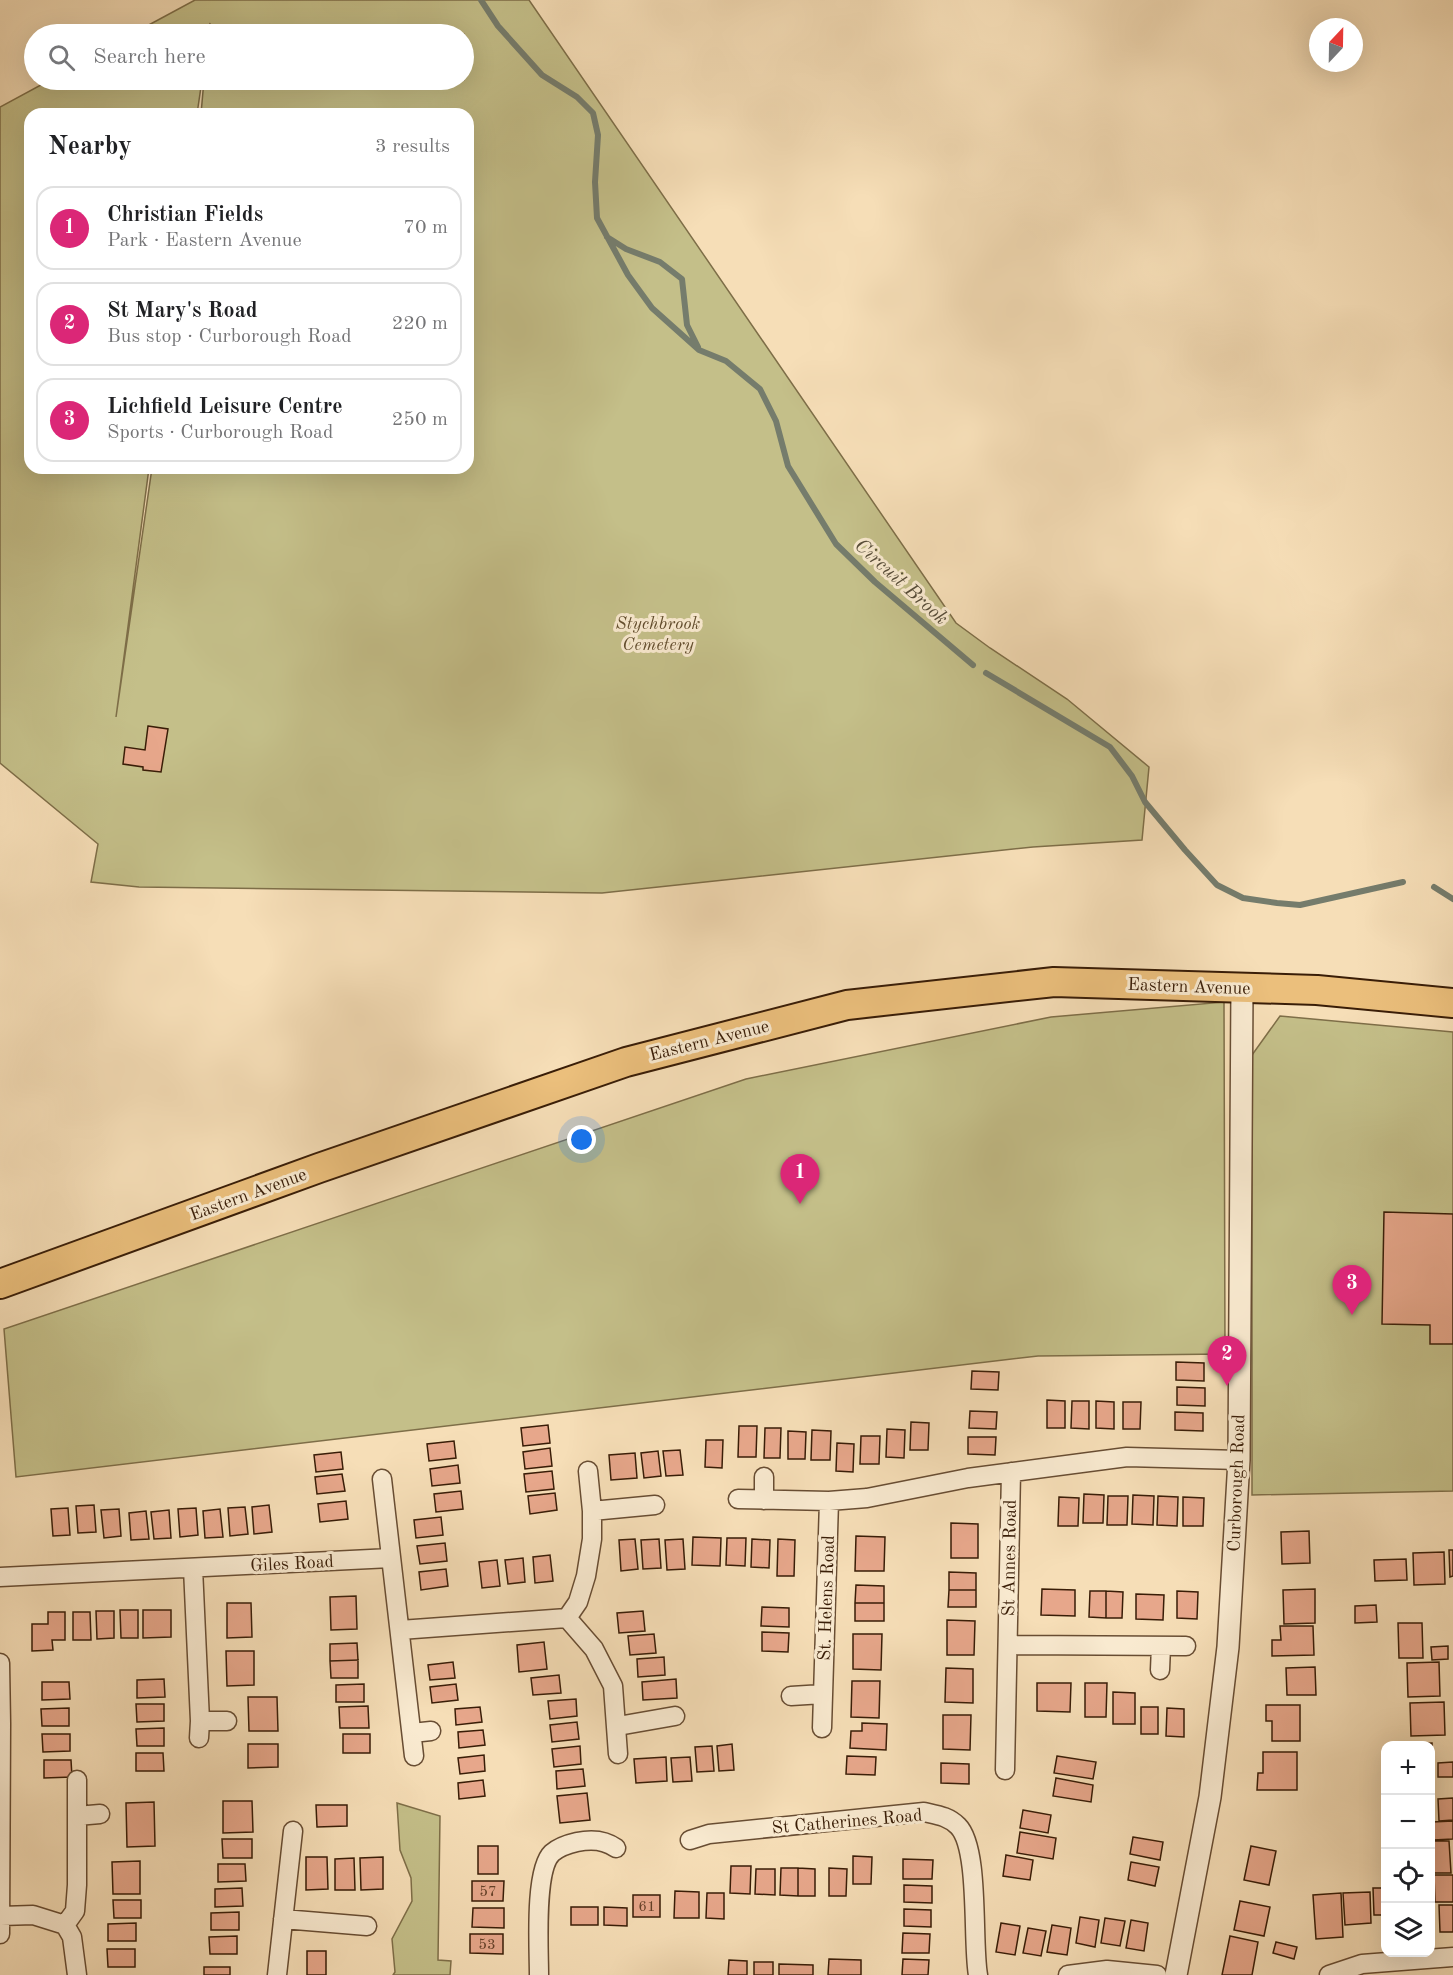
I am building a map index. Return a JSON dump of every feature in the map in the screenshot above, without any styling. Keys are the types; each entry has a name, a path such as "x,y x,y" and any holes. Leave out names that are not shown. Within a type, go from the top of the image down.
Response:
{"highway":[{"name":"Eastern Avenue","path":"0,1284 319,1168 626,1062 847,1005 1054,982 1317,990 1453,1003"}],"street":[{"name":"Curborough Road","path":"1176,1975 1213,1774 1228,1647 1239,1460 1242,987"},
{"path":"738,1499 829,1501 867,1498 1011,1472 1127,1458 1239,1460"},
{"path":"567,1618 578,1602 586,1576 592,1539 588,1471"},
{"name":"St Annes Road","path":"1010,1760 1008,1645 1011,1472"},
{"path":"764,1477 764,1500"},
{"path":"382,1479 414,1756"},
{"name":"St. Helens Road","path":"822,1728 829,1501"},
{"path":"592,1511 655,1505"},
{"name":"Giles Road","path":"0,1577 392,1558"},
{"path":"193,1568 199,1729 227,1721"},
{"path":"400,1630 567,1618"},
{"path":"567,1618 594,1649 614,1686 618,1754"},
{"path":"1008,1645 1186,1646"},
{"path":"1160,1670 1161,1646"},
{"path":"0,1664 0,1934"},
{"path":"791,1696 823,1694"},
{"path":"618,1726 675,1716"},
{"path":"412,1733 431,1731"},
{"path":"65,1925 75,1911 77,1885 76,1780"},
{"name":"St Catherines Road","path":"690,1840 709,1834 913,1813 924,1812 944,1816 959,1827 966,1842 974,1881 975,1956 978,1975"},
{"path":"77,1816 100,1815"},
{"path":"277,1975 292,1832"},
{"path":"539,1975 540,1886 545,1863 552,1853 566,1845 580,1841 606,1841 616,1848"},
{"path":"1,1916 33,1915 65,1925 72,1936 77,1975"},
{"path":"283,1919 367,1926"},
{"path":"1329,1975 1362,1964 1453,1957"},
{"path":"1068,1975 1107,1970 1157,1975"}],"green space":[{"name":"Stychbrook Cemetery","path":"195,0 529,0 956,623 1067,699 1149,767 1142,840 1033,847 602,893 139,887 91,882 98,844 0,763 0,107 31,90 201,90 198,108 24,108 24,474 148,474 116,717 151,474 474,474 474,108 202,108 203,90 474,90 474,24 151,24"},
{"path":"1224,1002 1225,1354 1038,1356 16,1477 4,1329 746,1079 1051,1017"},
{"path":"1280,1016 1453,1032 1453,1491 1252,1495 1252,1055"},
{"path":"397,1803 440,1816 438,1960 451,1961 450,1975 393,1975 395,1972 392,1939 412,1901 411,1878 400,1850"}],"building":[{"path":"148,726 168,729 161,772 123,764 125,747 145,750"},
{"path":"1384,1212 1453,1214 1453,1344 1430,1344 1430,1325 1382,1324"},
{"path":"1176,1362 1204,1363 1204,1381 1176,1380"},
{"path":"972,1371 999,1372 998,1390 971,1389"},
{"path":"1177,1387 1205,1388 1205,1406 1177,1405"},
{"path":"1047,1400 1065,1401 1065,1428 1047,1428"},
{"path":"1072,1401 1089,1401 1089,1429 1071,1428"},
{"path":"1096,1401 1114,1402 1114,1429 1096,1428"},
{"path":"1123,1402 1141,1402 1140,1429 1123,1429"},
{"path":"970,1411 997,1412 996,1429 969,1428"},
{"path":"1175,1412 1203,1413 1203,1431 1175,1430"},
{"path":"911,1422 929,1423 928,1450 910,1450"},
{"path":"548,1425 550,1443 523,1446 521,1428"},
{"path":"739,1426 757,1426 756,1457 738,1457"},
{"path":"765,1428 781,1428 780,1458 764,1458"},
{"path":"887,1429 905,1430 904,1458 886,1457"},
{"path":"812,1430 831,1431 830,1460 811,1460"},
{"path":"788,1431 806,1432 805,1459 788,1459"},
{"path":"861,1436 880,1436 879,1464 860,1464"},
{"path":"968,1437 996,1437 995,1455 968,1454"},
{"path":"706,1440 723,1440 722,1468 705,1467"},
{"path":"454,1441 456,1458 429,1461 427,1444"},
{"path":"837,1443 854,1444 853,1472 836,1471"},
{"path":"550,1448 552,1466 525,1469 523,1452"},
{"path":"680,1450 683,1475 666,1476 663,1451"},
{"path":"658,1451 661,1476 644,1478 641,1453"},
{"path":"341,1452 343,1469 316,1472 314,1455"},
{"path":"635,1453 637,1478 611,1480 609,1455"},
{"path":"458,1465 460,1483 432,1486 430,1469"},
{"path":"552,1471 554,1489 526,1492 524,1474"},
{"path":"342,1474 345,1491 317,1494 315,1477"},
{"path":"461,1491 463,1509 436,1512 434,1494"},
{"path":"555,1493 557,1510 530,1514 528,1496"},
{"path":"1084,1494 1104,1495 1103,1523 1083,1523"},
{"path":"1133,1495 1154,1496 1153,1525 1132,1524"},
{"path":"1108,1496 1128,1496 1127,1525 1107,1525"},
{"path":"1158,1496 1178,1497 1177,1526 1157,1525"},
{"path":"1059,1497 1079,1498 1078,1526 1058,1526"},
{"path":"1183,1497 1204,1498 1203,1526 1183,1526"},
{"path":"346,1501 348,1519 320,1522 318,1504"},
{"path":"94,1505 96,1532 78,1533 76,1506"},
{"path":"269,1505 272,1532 254,1534 252,1507"},
{"path":"245,1507 248,1534 230,1536 228,1508"},
{"path":"68,1508 70,1535 53,1536 51,1509"},
{"path":"196,1508 198,1535 180,1537 178,1509"},
{"path":"119,1509 121,1536 104,1538 101,1510"},
{"path":"220,1509 223,1537 205,1538 203,1511"},
{"path":"169,1510 171,1538 154,1539 151,1512"},
{"path":"146,1511 149,1539 131,1540 129,1513"},
{"path":"441,1517 443,1535 416,1538 414,1520"},
{"path":"951,1523 978,1524 978,1558 951,1558"},
{"path":"1309,1531 1310,1563 1282,1564 1281,1532"},
{"path":"856,1536 885,1537 884,1571 855,1571"},
{"path":"693,1537 721,1538 720,1566 692,1565"},
{"path":"727,1538 746,1538 745,1566 726,1565"},
{"path":"635,1539 638,1569 621,1571 619,1540"},
{"path":"659,1539 661,1568 643,1569 641,1540"},
{"path":"683,1539 685,1569 667,1570 665,1540"},
{"path":"752,1539 770,1540 769,1568 751,1567"},
{"path":"778,1539 795,1540 794,1576 777,1576"},
{"path":"445,1543 447,1561 420,1564 417,1546"},
{"path":"1449,1550 1453,1550 1453,1576 1450,1577"},
{"path":"1444,1552 1445,1584 1414,1585 1413,1553"},
{"path":"550,1555 553,1581 535,1583 533,1557"},
{"path":"523,1558 525,1582 508,1584 505,1560"},
{"path":"1406,1559 1407,1580 1375,1581 1374,1560"},
{"path":"497,1560 500,1586 482,1588 479,1562"},
{"path":"446,1569 448,1586 421,1590 419,1572"},
{"path":"949,1572 976,1573 976,1590 949,1590"},
{"path":"856,1585 884,1586 884,1603 855,1603"},
{"path":"1042,1589 1075,1590 1075,1616 1041,1615"},
{"path":"1315,1589 1315,1623 1284,1624 1283,1590"},
{"path":"949,1590 976,1590 976,1607 948,1607"},
{"path":"1090,1591 1106,1591 1106,1618 1089,1617"},
{"path":"1106,1591 1123,1592 1122,1618 1106,1618"},
{"path":"1177,1591 1198,1592 1197,1619 1177,1618"},
{"path":"1136,1594 1164,1595 1163,1620 1136,1619"},
{"path":"356,1596 357,1629 331,1630 330,1597"},
{"path":"227,1603 251,1603 252,1637 227,1638"},
{"path":"855,1603 884,1603 884,1621 855,1621"},
{"path":"1376,1605 1377,1622 1355,1623 1355,1606"},
{"path":"762,1607 789,1608 789,1627 761,1626"},
{"path":"120,1610 138,1610 138,1638 121,1638"},
{"path":"143,1610 171,1610 171,1637 143,1638"},
{"path":"96,1611 114,1611 114,1638 97,1639"},
{"path":"643,1611 645,1631 619,1633 617,1613"},
{"path":"48,1612 65,1612 65,1640 52,1640 53,1650 32,1651 32,1624 48,1624"},
{"path":"73,1612 90,1612 91,1640 73,1640"},
{"path":"947,1620 975,1621 974,1655 947,1655"},
{"path":"1398,1623 1422,1623 1423,1658 1399,1658"},
{"path":"1280,1626 1313,1626 1314,1655 1272,1656 1272,1640 1281,1640"},
{"path":"762,1632 789,1633 788,1652 762,1651"},
{"path":"654,1634 656,1653 630,1655 628,1636"},
{"path":"853,1634 882,1634 881,1670 853,1669"},
{"path":"544,1642 547,1669 519,1672 517,1645"},
{"path":"357,1643 358,1660 330,1661 330,1644"},
{"path":"1448,1646 1448,1659 1432,1660 1431,1647"},
{"path":"226,1651 254,1651 254,1685 227,1686"},
{"path":"664,1657 665,1675 638,1677 637,1659"},
{"path":"358,1660 358,1678 331,1678 330,1661"},
{"path":"453,1662 455,1678 430,1680 428,1665"},
{"path":"1439,1662 1440,1696 1408,1697 1407,1663"},
{"path":"1315,1667 1316,1695 1287,1695 1286,1668"},
{"path":"946,1668 973,1669 973,1703 945,1702"},
{"path":"559,1675 561,1693 533,1695 531,1678"},
{"path":"164,1679 165,1697 137,1698 137,1680"},
{"path":"676,1679 677,1698 643,1700 642,1682"},
{"path":"852,1681 880,1681 879,1718 851,1717"},
{"path":"42,1682 69,1682 70,1699 42,1700"},
{"path":"1037,1683 1071,1683 1070,1712 1037,1711"},
{"path":"1085,1683 1107,1683 1106,1717 1085,1717"},
{"path":"364,1684 364,1702 336,1702 336,1685"},
{"path":"456,1684 458,1700 432,1703 430,1687"},
{"path":"1113,1692 1135,1693 1135,1724 1113,1724"},
{"path":"248,1697 277,1697 278,1731 249,1731"},
{"path":"576,1699 577,1716 550,1719 548,1701"},
{"path":"1444,1702 1445,1735 1411,1736 1410,1703"},
{"path":"136,1704 164,1704 164,1721 137,1722"},
{"path":"1266,1705 1300,1705 1300,1741 1272,1741 1272,1721 1266,1721"},
{"path":"368,1706 369,1728 340,1728 339,1707"},
{"path":"480,1707 482,1722 456,1725 455,1709"},
{"path":"1141,1707 1158,1707 1158,1734 1141,1734"},
{"path":"69,1708 69,1726 42,1726 41,1709"},
{"path":"1167,1708 1184,1709 1184,1737 1166,1736"},
{"path":"943,1715 971,1715 970,1750 943,1749"},
{"path":"577,1722 579,1739 552,1742 550,1725"},
{"path":"862,1723 887,1724 886,1750 850,1748 851,1731 862,1731"},
{"path":"164,1728 164,1746 137,1746 136,1729"},
{"path":"483,1730 485,1745 459,1748 458,1732"},
{"path":"42,1734 70,1734 70,1751 43,1752"},
{"path":"343,1734 370,1734 370,1753 343,1753"},
{"path":"248,1744 278,1744 278,1767 248,1768"},
{"path":"732,1744 734,1770 719,1771 717,1746"},
{"path":"580,1746 581,1764 554,1767 552,1749"},
{"path":"712,1746 714,1771 697,1772 695,1747"},
{"path":"1263,1752 1297,1752 1297,1790 1257,1790 1258,1773 1263,1773"},
{"path":"136,1753 163,1753 164,1771 136,1771"},
{"path":"484,1755 485,1771 460,1774 458,1758"},
{"path":"847,1756 876,1757 875,1775 846,1774"},
{"path":"1057,1756 1096,1762 1093,1779 1054,1773"},
{"path":"666,1757 667,1781 636,1783 634,1759"},
{"path":"690,1757 692,1781 673,1782 671,1758"},
{"path":"44,1760 71,1760 72,1777 44,1778"},
{"path":"1453,1762 1453,1777 1438,1777 1438,1763"},
{"path":"941,1763 969,1764 969,1784 941,1783"},
{"path":"583,1769 585,1786 557,1789 556,1771"},
{"path":"1056,1778 1093,1785 1091,1802 1053,1796"},
{"path":"483,1780 485,1796 459,1799 458,1783"},
{"path":"587,1793 590,1820 560,1823 557,1796"},
{"path":"1453,1798 1453,1820 1439,1821 1438,1799"},
{"path":"223,1801 252,1801 253,1832 223,1833"},
{"path":"154,1802 155,1846 127,1847 126,1803"},
{"path":"316,1805 347,1805 347,1826 317,1827"},
{"path":"1023,1810 1051,1815 1048,1833 1020,1828"},
{"path":"1453,1821 1453,1839 1435,1840 1435,1822"},
{"path":"1020,1832 1056,1838 1053,1859 1017,1853"},
{"path":"1133,1837 1163,1842 1160,1860 1130,1854"},
{"path":"222,1839 252,1839 252,1858 223,1858"},
{"path":"1435,1841 1449,1841 1451,1873 1435,1873"},
{"path":"478,1846 498,1846 498,1874 478,1874"},
{"path":"1251,1846 1276,1851 1269,1885 1244,1880"},
{"path":"1006,1855 1033,1860 1030,1880 1003,1876"},
{"path":"853,1856 872,1857 871,1884 853,1884"},
{"path":"306,1857 327,1857 328,1889 306,1890"},
{"path":"383,1857 383,1889 361,1890 360,1858"},
{"path":"354,1858 355,1890 335,1890 335,1859"},
{"path":"903,1859 933,1860 932,1879 903,1879"},
{"path":"140,1861 140,1894 113,1894 112,1862"},
{"path":"1131,1862 1159,1867 1155,1886 1128,1880"},
{"path":"218,1864 245,1864 246,1881 218,1882"},
{"path":"731,1866 751,1866 750,1894 730,1893"},
{"path":"781,1868 798,1868 798,1896 780,1895"},
{"path":"798,1868 815,1869 815,1896 798,1896"},
{"path":"829,1868 847,1869 846,1896 829,1896"},
{"path":"756,1869 775,1869 775,1895 755,1894"},
{"path":"1435,1875 1453,1875 1453,1902 1435,1902"},
{"path":"472,1881 504,1881 503,1901 472,1901"},
{"path":"904,1885 932,1886 932,1903 904,1902"},
{"path":"242,1888 243,1906 215,1907 215,1889"},
{"path":"1373,1888 1381,1888 1381,1915 1374,1915"},
{"path":"675,1891 699,1892 699,1918 674,1918"},
{"path":"1370,1892 1371,1923 1345,1925 1343,1893"},
{"path":"707,1893 724,1893 724,1919 706,1918"},
{"path":"1341,1893 1343,1937 1316,1939 1313,1895"},
{"path":"633,1895 660,1895 660,1917 633,1917"},
{"path":"113,1900 141,1900 141,1918 114,1918"},
{"path":"1240,1901 1270,1907 1264,1936 1234,1930"},
{"path":"1439,1905 1453,1905 1453,1932 1440,1932"},
{"path":"571,1907 598,1907 598,1925 571,1925"},
{"path":"604,1907 627,1908 627,1926 604,1925"},
{"path":"473,1908 504,1908 504,1928 472,1927"},
{"path":"904,1909 931,1910 931,1927 904,1926"},
{"path":"239,1912 239,1930 211,1930 211,1913"},
{"path":"1080,1917 1099,1920 1095,1947 1076,1943"},
{"path":"1105,1918 1125,1921 1120,1946 1101,1943"},
{"path":"1131,1920 1148,1923 1144,1951 1126,1948"},
{"path":"136,1923 136,1941 108,1941 108,1924"},
{"path":"1001,1923 1020,1926 1015,1955 996,1952"},
{"path":"1052,1925 1071,1928 1067,1955 1047,1952"},
{"path":"1028,1928 1046,1931 1041,1956 1023,1953"},
{"path":"903,1933 930,1934 929,1953 902,1953"},
{"path":"470,1934 503,1934 503,1954 470,1953"},
{"path":"237,1936 237,1954 210,1954 209,1937"},
{"path":"1230,1936 1258,1942 1252,1975 1222,1975"},
{"path":"1276,1942 1297,1947 1294,1959 1273,1953"},
{"path":"107,1949 135,1949 135,1967 108,1967"},
{"path":"307,1951 326,1951 326,1975 307,1975"},
{"path":"829,1959 861,1960 861,1975 828,1975"},
{"path":"903,1959 929,1960 928,1975 902,1975"},
{"path":"729,1960 747,1961 747,1975 728,1975"},
{"path":"754,1962 773,1962 773,1975 754,1975"},
{"path":"779,1964 813,1965 813,1975 779,1975"},
{"path":"204,1967 230,1967 230,1975 204,1975"}],"waterway":[{"name":"Circuit Brook","path":"481,0 498,26 542,75 577,97 593,113 598,135 595,182 597,218 628,275 652,308 699,350 726,361 760,389 776,421 788,466 836,544 875,582 973,665"},
{"path":"607,237 626,249 660,262 682,279 687,325 698,347"},
{"name":"Circuit Brook","path":"986,673 1110,747 1132,776 1145,802 1217,885 1243,898 1300,905 1403,882"},
{"name":"Circuit Brook","path":"1434,887 1453,899"}],"place":[{"name":"Christian Fields","path":"800,1204"},
{"name":"Lichfield Leisure Centre","path":"1352,1315"},
{"name":"St Mary's Road","path":"1227,1386"}]}
